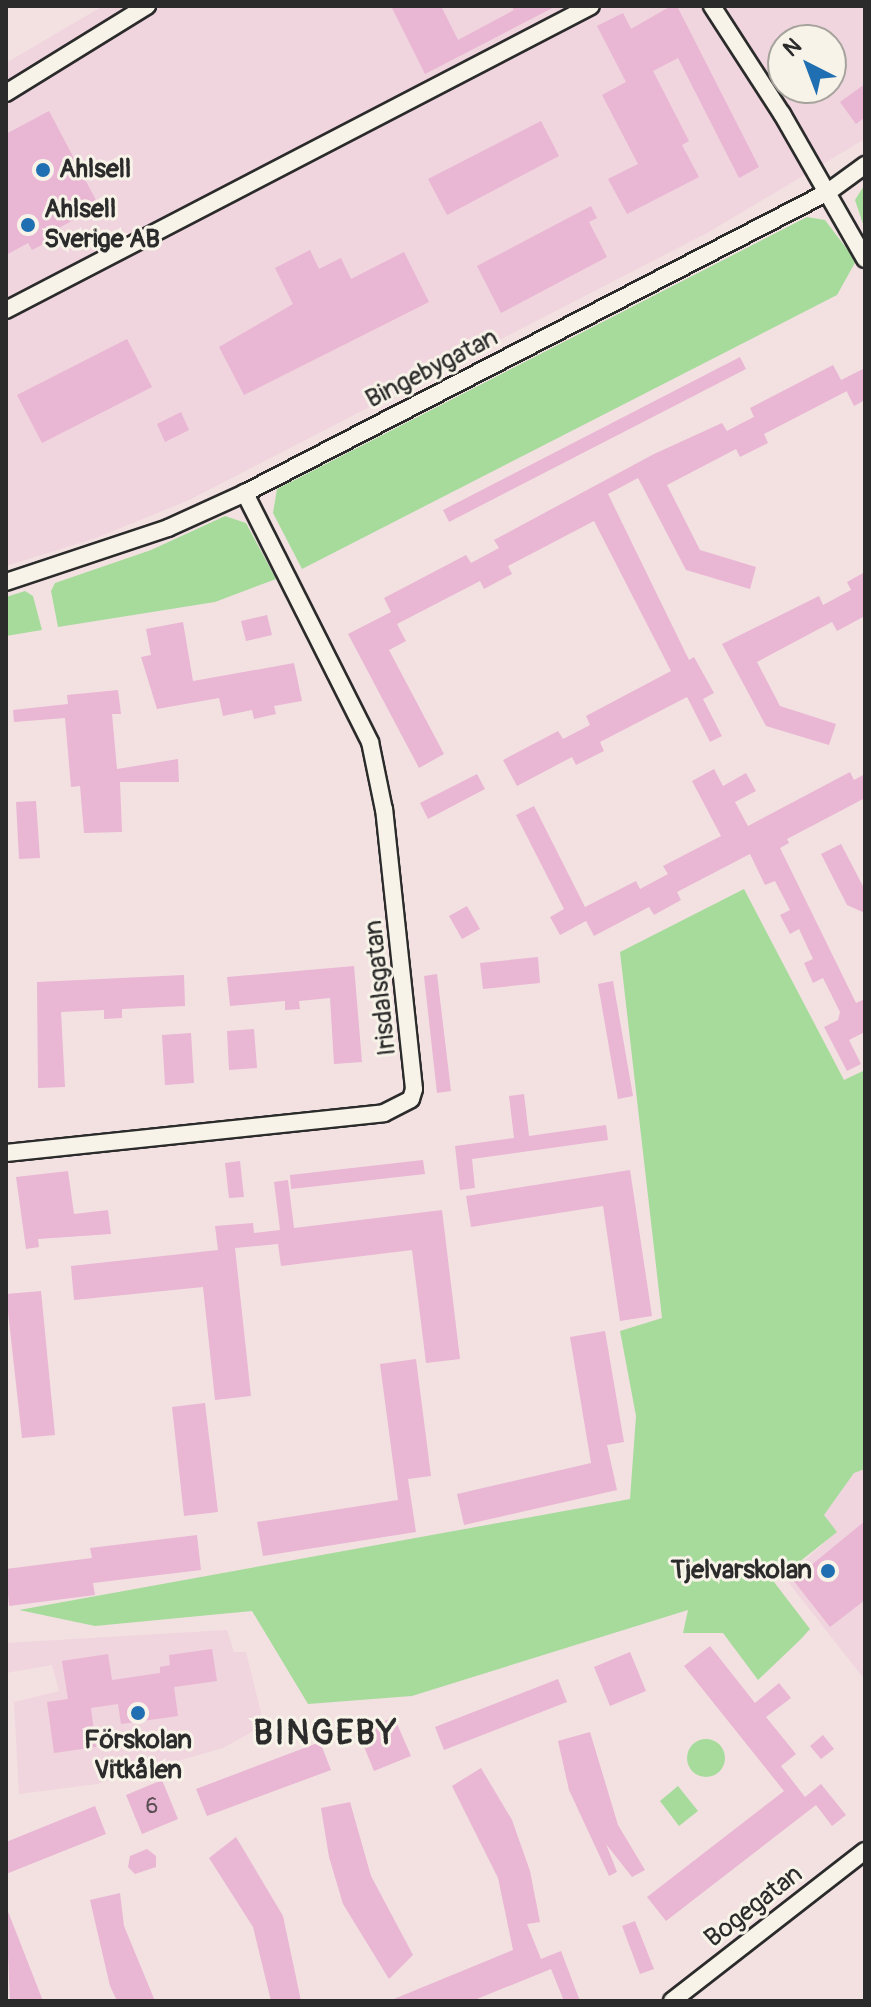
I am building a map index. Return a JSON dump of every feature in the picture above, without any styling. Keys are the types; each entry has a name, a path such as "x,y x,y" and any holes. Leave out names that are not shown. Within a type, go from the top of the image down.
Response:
{"street":[{"path":"6,93 147,6"},
{"path":"6,310 591,6"},
{"path":"712,6 828,192 865,259"},
{"name":"Bingebygatan","path":"6,582 168,528 245,493 828,192 865,165"},
{"name":"Irisdalsgatan","path":"6,1153 384,1113 411,1099 414,1089 384,810 370,742 245,493"},
{"name":"Bogegatan","path":"672,2001 865,1851"}],"shaded area":[{"path":"103,6 865,6 865,139 707,233 189,500 96,538 6,566 6,63"},
{"name":"Tjelvarskolan","path":"865,1469 865,1680 785,1578 836,1532 824,1515 854,1473"},
{"name":"Förskolan Vitkålen","path":"227,1630 234,1652 246,1652 264,1725 223,1748 97,1784 19,1794 14,1702 59,1691 52,1665 6,1673 6,1643"}],"green space":[{"path":"865,184 865,230 855,200"},
{"path":"807,217 825,220 856,261 837,295 302,569 273,513 277,489"},
{"path":"225,516 246,523 276,579 215,602 58,627 51,591 55,583 151,550"},
{"path":"25,591 33,596 42,630 6,636 6,597"},
{"path":"744,889 844,1080 865,1070 865,1469 854,1473 824,1515 837,1532 774,1582 810,1629 800,1640 758,1680 723,1633 683,1633 688,1610 412,1696 308,1704 252,1611 95,1626 19,1610 630,1499 636,1416 620,1331 662,1318 620,952"},
{"path":"706,1739 719,1745 725,1758 719,1771 706,1777 693,1771 687,1758 693,1745"},
{"path":"678,1786 698,1811 679,1826 660,1801"}],"building":[{"path":"391,6 441,6 458,40 514,10 511,6 556,6 425,74"},
{"path":"671,6 677,6 759,167 739,178 678,58 653,71 689,141 682,145 699,177 627,214 608,179 638,164 602,95 626,82 597,26 623,13 631,29"},
{"path":"865,84 865,117 856,124 841,104 847,104 847,97"},
{"name":"Ahlsell","path":"49,111 99,206 44,236 47,242 32,250 28,243 6,255 6,134"},
{"path":"541,121 559,156 447,215 428,179"},
{"path":"591,206 597,218 589,222 607,257 501,313 477,266"},
{"path":"310,250 319,269 341,258 351,279 404,252 429,302 244,395 219,347 293,304 275,268"},
{"path":"127,339 152,387 42,443 17,395"},
{"path":"740,357 746,369 449,522 443,510"},
{"path":"833,365 847,391 764,434 768,443 740,457 736,449 667,485 700,550 756,567 750,589 686,570 638,478 608,494 689,660 694,657 714,693 703,699 722,736 710,742 687,697 600,742 604,751 576,765 572,757 517,786 503,760 558,731 563,739 590,725 586,716 671,671 594,521 508,566 512,574 484,589 480,581 397,624 406,641 389,650 444,754 419,768 348,634 391,612 384,598 466,555 471,563 499,548 494,540 654,454 722,423 727,431 754,417 750,408"},
{"path":"865,368 865,400 854,406 841,380"},
{"path":"181,412 189,430 165,442 157,424"},
{"path":"865,572 865,616 837,631 832,622 757,662 780,706 836,724 829,745 766,726 722,644 819,596 823,605 851,590 847,582"},
{"path":"267,615 272,635 246,641 241,621"},
{"path":"183,622 193,681 294,663 302,701 274,706 276,714 254,719 252,710 223,716 219,698 157,709 141,657 151,655 146,629"},
{"path":"118,690 121,714 112,714 117,769 178,759 179,782 120,782 122,832 84,833 80,786 71,787 65,718 14,722 13,710 68,704 67,695"},
{"path":"714,769 723,786 746,773 756,791 735,802 748,826 850,772 854,780 865,774 865,798 787,839 789,843 780,848 856,1003 865,999 865,1032 849,1040 861,1064 847,1071 824,1027 838,1020 840,1012 823,978 813,983 804,963 813,959 799,929 790,934 780,915 790,910 775,881 765,885 750,854 677,892 681,900 654,915 649,907 594,936 586,921 560,935 550,917 564,909 516,815 534,806 585,907 636,881 640,889 668,874 663,866 721,836 692,781"},
{"path":"477,774 485,789 428,819 420,803"},
{"path":"36,801 40,858 19,859 16,802"},
{"path":"841,844 865,890 865,913 847,905 821,854"},
{"path":"467,906 480,929 462,939 449,916"},
{"path":"538,957 540,983 483,989 480,963"},
{"path":"354,966 362,1062 334,1064 330,998 299,1001 300,1009 285,1010 285,1001 230,1006 227,977"},
{"path":"437,974 451,1091 437,1093 424,976"},
{"path":"184,975 185,1006 122,1009 122,1018 104,1019 104,1010 61,1012 65,1087 38,1088 37,982"},
{"path":"613,981 633,1096 618,1099 598,984"},
{"path":"254,1029 257,1068 229,1070 227,1031"},
{"path":"191,1033 194,1083 165,1085 162,1035"},
{"path":"524,1094 529,1136 606,1125 608,1140 472,1159 475,1188 460,1190 455,1146 514,1138 509,1096"},
{"path":"423,1160 425,1174 291,1189 290,1175"},
{"path":"240,1161 244,1197 229,1198 225,1163"},
{"path":"630,1170 652,1316 620,1321 603,1206 471,1227 466,1196"},
{"path":"68,1171 74,1214 108,1210 111,1234 38,1239 39,1247 26,1249 16,1177"},
{"path":"288,1180 294,1228 442,1210 460,1359 426,1363 412,1250 281,1266 278,1244 235,1248 251,1396 215,1400 203,1287 74,1300 71,1266 218,1250 215,1226 253,1223 254,1233 280,1230 274,1182"},
{"path":"41,1291 55,1435 22,1438 6,1294"},
{"path":"605,1331 624,1442 607,1445 617,1490 464,1525 457,1494 591,1463 570,1337"},
{"path":"416,1359 431,1476 408,1479 416,1532 263,1556 257,1522 398,1500 380,1364"},
{"path":"205,1403 218,1512 184,1516 172,1407"},
{"path":"865,1521 865,1600 830,1627 793,1580"},
{"path":"197,1535 201,1570 93,1583 95,1595 9,1606 6,1569 92,1558 90,1548"},
{"path":"710,1646 755,1703 779,1683 791,1698 766,1717 796,1754 781,1766 805,1797 821,1784 846,1815 832,1826 816,1805 666,1921 647,1897 784,1791 684,1666"},
{"path":"212,1649 217,1681 174,1687 178,1716 121,1724 118,1704 91,1708 96,1747 54,1753 47,1702 68,1699 62,1661 108,1654 112,1680 160,1673 160,1667 170,1665 169,1655"},
{"path":"630,1652 646,1691 610,1706 594,1667"},
{"path":"558,1679 567,1702 444,1750 435,1727"},
{"path":"394,1717 411,1756 374,1771 358,1732"},
{"path":"590,1732 618,1825 645,1870 632,1877 606,1844 617,1872 609,1876 569,1790 558,1741"},
{"path":"823,1735 834,1749 821,1759 810,1746"},
{"path":"320,1742 331,1770 207,1816 196,1789"},
{"path":"481,1768 512,1820 530,1871 540,1922 527,1924 541,1959 561,1951 580,2001 564,2001 551,1969 472,2001 389,2001 513,1950 498,1878 452,1786"},
{"path":"162,1780 178,1819 142,1834 126,1795"},
{"path":"350,1802 371,1876 413,1955 389,1979 343,1904 329,1857 321,1808"},
{"path":"95,1806 106,1834 6,1874 6,1842"},
{"path":"236,1837 283,1916 301,2001 271,2001 253,1927 209,1858"},
{"path":"147,1849 156,1856 156,1867 135,1874 128,1867 130,1856"},
{"path":"120,1893 124,1926 155,2001 117,2001 110,1986 90,1900"},
{"path":"7,1909 43,2001 10,2001"},
{"path":"635,1921 654,1969 640,1974 622,1926"}],"place":[{"name":"Ahlsell","path":"43,170"},
{"name":"Ahlsell Sverige AB","path":"28,225"},
{"name":"Tjelvarskolan","path":"828,1571"},
{"name":"Förskolan Vitkålen","path":"138,1713"}],"district":[{"name":"BINGEBY","path":"326,1734"}]}
